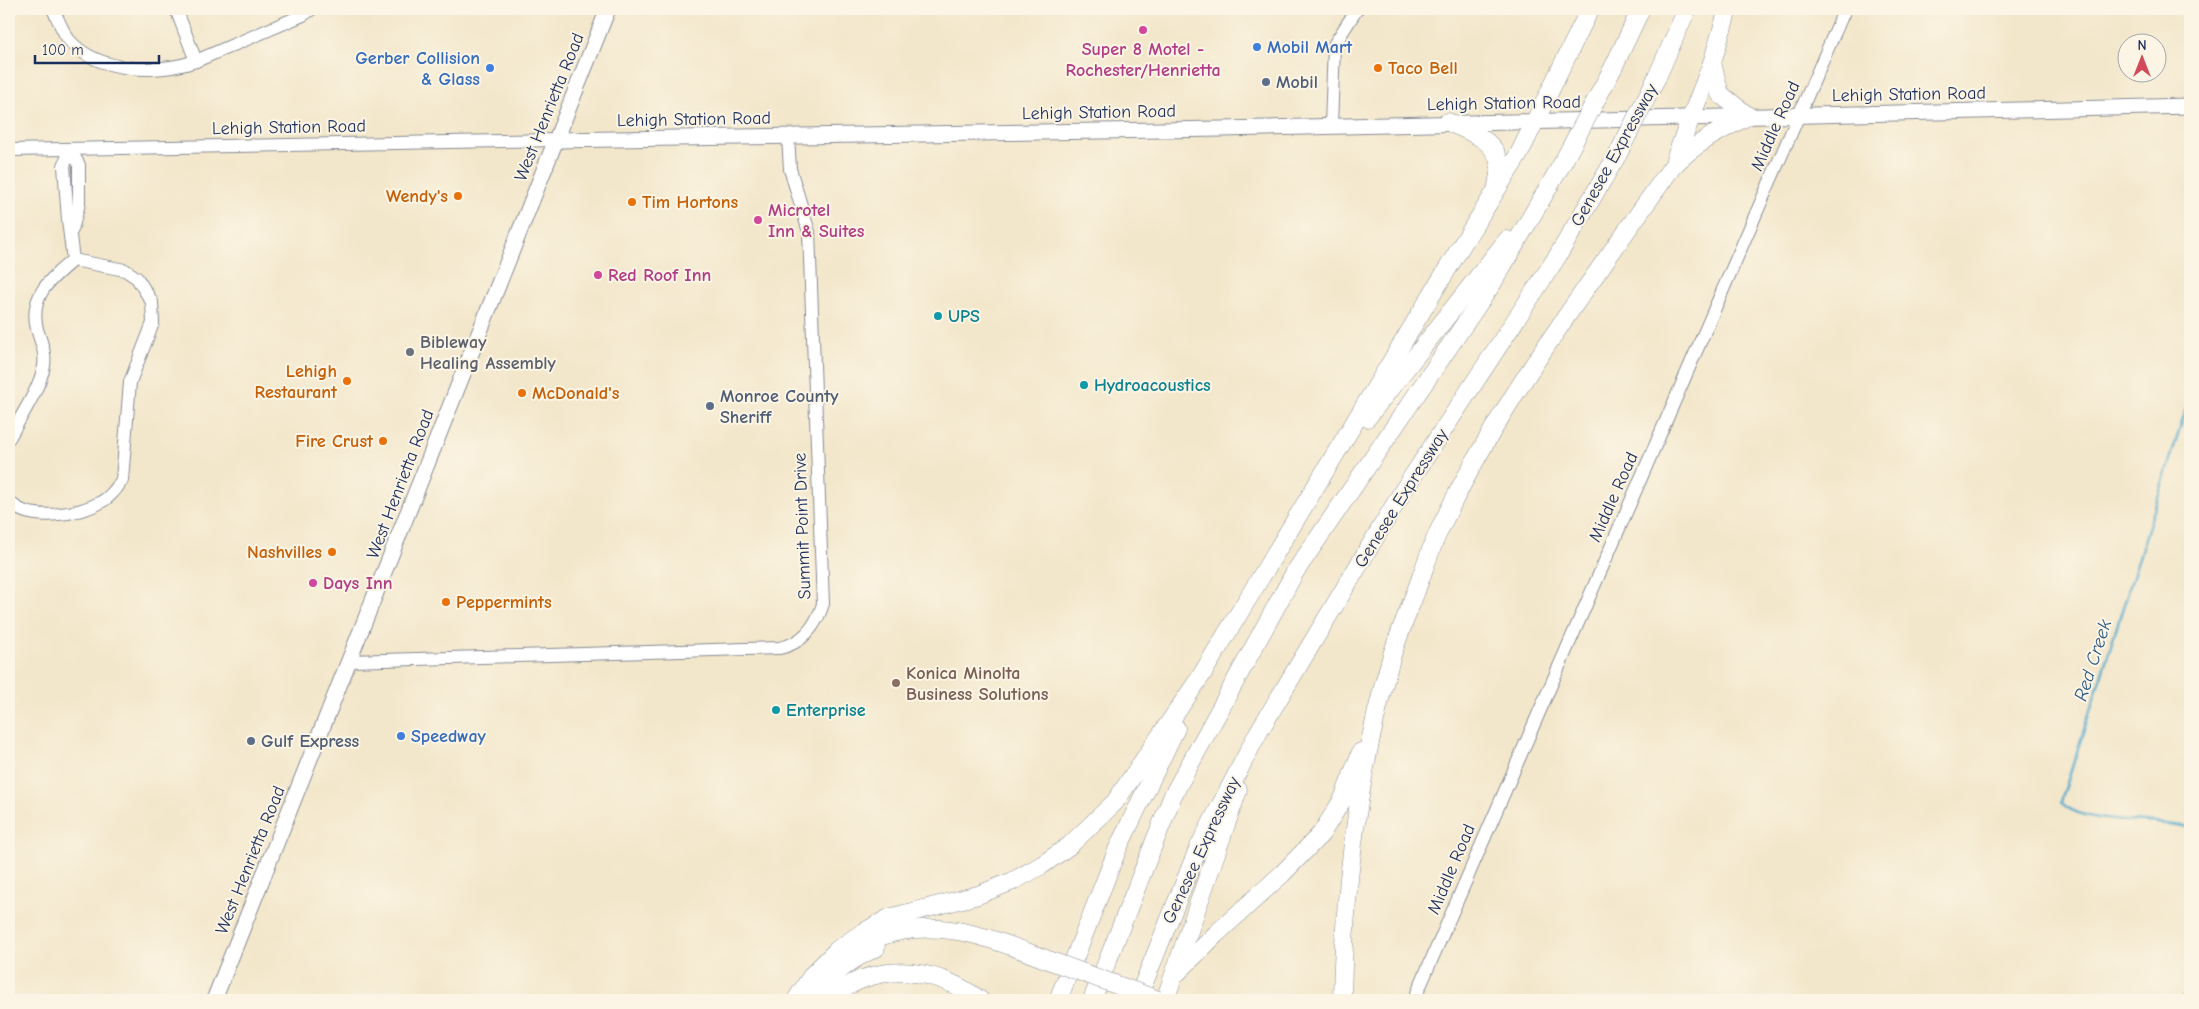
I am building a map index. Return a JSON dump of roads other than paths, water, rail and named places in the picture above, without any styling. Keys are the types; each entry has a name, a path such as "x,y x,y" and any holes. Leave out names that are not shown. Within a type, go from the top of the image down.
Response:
{"highway":[{"path":"796,1000 813,974 837,950 889,918 978,895 1013,881 1042,865 1070,846 1115,802 1201,676 1460,248 1529,138 1577,32 1590,9"},
{"path":"1318,482 1542,194 1562,164 1613,68 1641,9"},
{"name":"Genesee Expressway","path":"1135,1000 1198,849 1258,733 1403,491 1557,257 1618,154 1657,77 1687,9"},
{"path":"1672,166 1712,63 1728,9"},
{"path":"1342,1000 1343,929 1356,817 1380,699 1393,653 1437,535 1487,441 1525,379 1672,166 1687,151 1710,135 1748,116 1720,94 1712,63"},
{"path":"1448,122 1486,141 1496,152 1500,163 1496,192"},
{"path":"1092,1000 1173,795 1291,581 1492,284 1542,194"},
{"path":"1058,1000 1118,848 1201,676"},
{"path":"1174,976 1216,934 1282,874 1321,834 1343,799 1380,699"},
{"path":"1165,1000 1258,733"},
{"path":"802,1000 818,977 848,952 881,936 900,931 927,928 952,929 978,935 1135,1000"},
{"path":"815,1000 821,990 858,955 904,939 925,936 950,938 977,944 1050,965 1158,1000"},
{"path":"828,1000 854,981 874,975 898,972 922,973 943,979 966,990 980,1000"}],"main road":[{"name":"West Henrietta Road","path":"214,1000 608,9"},
{"name":"Lehigh Station Road","path":"556,140 1331,126 2190,106"}],"street":[{"path":"53,9 68,38 96,59 112,65 146,68 181,66 196,61 303,15 312,9"},
{"path":"176,9 196,61"},
{"path":"1331,126 1334,45 1357,9"},
{"name":"Middle Road","path":"1414,1000 1845,9"},
{"name":"Summit Point Drive","path":"350,661 779,648 797,641 815,623 823,604 809,232 790,169 788,136"},
{"name":"Lehigh Station Road","path":"9,150 556,140"},
{"path":"70,149 64,166 73,260"},
{"path":"9,438 34,393 44,366 44,355 36,322 37,300 40,291 49,280 73,260"},
{"path":"9,501 15,508 28,512 62,515 101,502 114,493 122,480 130,382 153,323 152,302 136,278 125,270 73,260"}],"waterway":[{"name":"Red Creek","path":"2190,397 2061,802 2071,810 2103,819 2160,823 2190,828"},
{"name":"Red Creek","path":"2182,1000 2190,979"}],"place":[{"name":"Super 8 Motel - Rochester/Henrietta","path":"1143,30"},
{"name":"Mobil Mart","path":"1257,47"},
{"name":"Gerber Collision & Glass","path":"490,68"},
{"name":"Taco Bell","path":"1378,68"},
{"name":"Mobil","path":"1266,82"},
{"name":"Wendy's","path":"458,196"},
{"name":"Tim Hortons","path":"632,202"},
{"name":"Microtel Inn & Suites","path":"758,220"},
{"name":"Red Roof Inn","path":"598,275"},
{"name":"UPS","path":"938,316"},
{"name":"Bibleway Healing Assembly","path":"410,352"},
{"name":"Lehigh Restaurant","path":"347,381"},
{"name":"Hydroacoustics","path":"1084,385"},
{"name":"McDonald's","path":"522,393"},
{"name":"Monroe County Sheriff","path":"710,406"},
{"name":"Fire Crust","path":"383,441"},
{"name":"Nashvilles","path":"332,552"},
{"name":"Days Inn","path":"313,583"},
{"name":"Peppermints","path":"446,602"},
{"name":"Konica Minolta Business Solutions","path":"896,683"},
{"name":"Enterprise","path":"776,710"},
{"name":"Speedway","path":"401,736"},
{"name":"Gulf Express","path":"251,741"}]}
